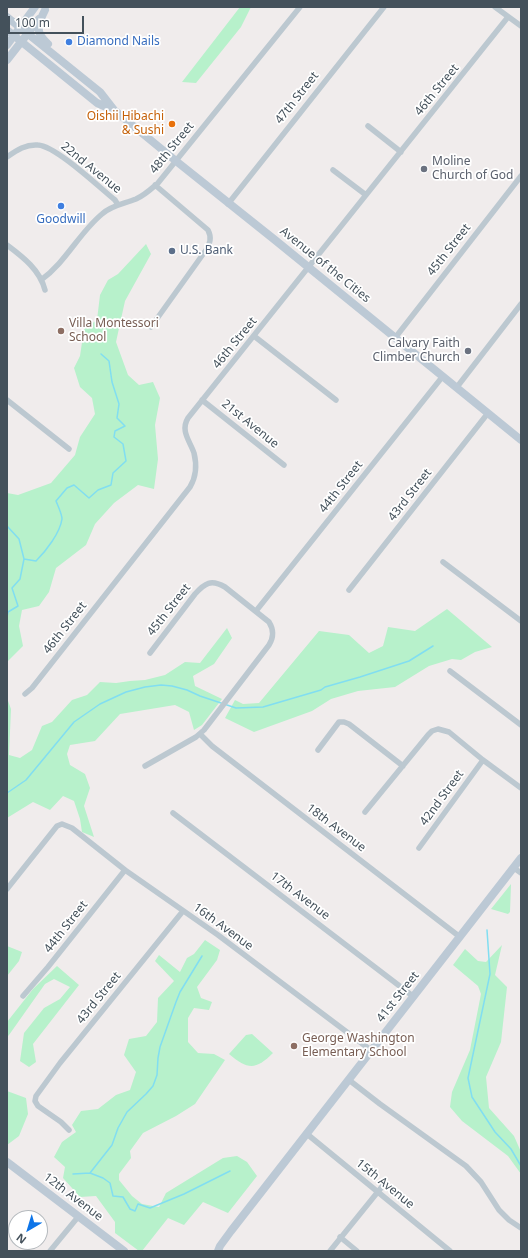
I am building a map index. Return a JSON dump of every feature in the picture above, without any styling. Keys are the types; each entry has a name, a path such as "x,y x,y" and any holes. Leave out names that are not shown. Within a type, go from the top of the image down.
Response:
{"main road":[{"path":"7,16 13,19 21,19 34,8"},
{"path":"7,45 34,8"},
{"path":"7,60 46,9"},
{"path":"46,9 38,28 41,38 75,67 100,92"},
{"name":"Avenue of the Cities","path":"7,16 100,92 114,110 228,204 309,267 521,440"},
{"name":"Avenue of the Cities","path":"7,30 97,103 114,110"},
{"path":"7,65 16,55 24,51 41,57"},
{"name":"41st Street","path":"212,1251 219,1248 521,858"},
{"name":"12th Avenue","path":"7,1162 124,1251"}],"street":[{"name":"48th Street","path":"41,280 56,268 95,220 107,210 140,197 155,185 300,7"},
{"name":"47th Street","path":"228,204 384,7"},
{"path":"495,7 521,26"},
{"name":"46th Street","path":"25,694 32,688 190,487 195,472 195,460 192,448 185,432 185,425 188,418 508,17"},
{"path":"368,126 401,152"},
{"name":"22nd Avenue","path":"7,157 20,148 30,145 40,145 49,148 62,156 115,200 118,205"},
{"path":"333,170 366,195"},
{"name":"45th Street","path":"395,338 521,176"},
{"path":"151,327 211,241 208,230 155,185"},
{"path":"7,245 25,259 41,280 45,290"},
{"path":"457,387 521,304"},
{"path":"254,336 336,400"},
{"name":"44th Street","path":"256,611 443,376"},
{"path":"7,400 69,449"},
{"name":"21st Avenue","path":"202,400 284,465"},
{"name":"43rd Street","path":"349,590 488,413"},
{"path":"443,562 521,621"},
{"name":"45th Street","path":"150,652 194,594 207,584 214,582 225,587 256,611"},
{"path":"145,766 200,734 269,645 273,635 272,628 269,622 256,611"},
{"path":"450,671 521,725"},
{"path":"318,750 339,722 341,722 349,724 403,766"},
{"path":"365,812 428,735 432,731 438,729 449,732 521,788"},
{"name":"18th Avenue","path":"200,734 212,746 460,937"},
{"name":"42nd Street","path":"419,848 484,760"},
{"name":"17th Avenue","path":"173,813 414,997"},
{"name":"16th Avenue","path":"7,890 57,826 66,825 372,1051"},
{"path":"514,868 521,873"},
{"name":"44th Street","path":"23,996 125,870"},
{"name":"43rd Street","path":"69,1130 61,1122 38,1106 35,1101 36,1096 183,911"},
{"path":"349,1080 385,1108 466,1166 481,1182 499,1210 509,1220 521,1228"},
{"name":"15th Avenue","path":"307,1134 450,1251"},
{"path":"330,1251 385,1183"},
{"path":"50,1251 78,1216"},
{"path":"340,1238 357,1251"}],"green space":[{"path":"240,7 251,7 241,27 196,83 182,82"},
{"path":"146,244 151,254 125,301 116,342 128,375 139,385 153,382 160,398 155,425 158,459 154,489 138,485 114,503 95,524 86,545 56,568 49,592 39,606 22,610 19,626 23,646 7,662 7,493 18,495 51,483 75,455 80,437 95,414 92,398 80,387 74,368 80,356 84,329 97,320 100,295 108,280 118,274"},
{"path":"447,609 492,647 475,652 461,660 452,659 429,666 395,687 358,691 331,699 312,711 254,732 225,718 235,700 243,704 259,703 319,631 349,635 369,653 383,646 388,627 415,631"},
{"path":"227,628 232,638 214,664 193,676 195,686 222,699 202,725 194,730 189,712 175,705 120,714 95,741 70,745 67,754 70,765 85,774 90,788 84,806 94,837 82,832 80,819 74,801 63,796 50,810 33,802 7,818 7,698 11,709 9,755 20,758 32,750 42,726 52,722 72,700 87,695 100,682 116,683 145,680 165,675 185,662 200,663"},
{"path":"511,884 510,912 508,914 491,909"},
{"path":"205,940 220,950 217,960 197,987 201,998 212,1002 209,1010 194,1008 188,1018 188,1042 198,1053 214,1054 225,1060 195,1104 176,1116 143,1133 130,1151 131,1158 119,1174 119,1180 132,1196 142,1204 159,1207 166,1193 223,1158 237,1156 247,1162 257,1176 228,1213 203,1202 184,1225 168,1218 142,1251 139,1251 115,1233 115,1222 96,1196 80,1197 63,1178 65,1167 54,1157 62,1142 76,1132 72,1125 81,1111 98,1109 116,1095 130,1090 136,1072 124,1055 129,1039 146,1036 157,1022 158,998 174,981 155,961 159,955 180,972 187,958 194,954"},
{"path":"502,945 495,975 507,987 501,1042 486,1077 489,1108 514,1136 521,1152 521,1174 508,1156 462,1121 450,1107 452,1092 470,1050 481,994 478,986 453,965 465,949 478,961 486,962"},
{"path":"7,946 22,952 19,961 7,976"},
{"path":"57,966 79,985 33,1044 36,1062 29,1067 20,1061 24,1033 44,1008 60,999 70,987 54,979 45,984 7,1037 7,1022 33,989"},
{"path":"252,1034 273,1053 262,1063 252,1066 242,1063 229,1054 246,1035"},
{"path":"7,1091 26,1098 28,1114 19,1136 7,1145"}],"waterway":[{"path":"24,559 36,561 56,536 62,519 61,512 56,501 67,488 74,485 89,498 98,490 111,485 113,473 126,461 123,444 114,437 115,431 125,426 117,418 119,404 112,382 109,361 101,354"},
{"path":"7,526 19,539 24,559 20,579 12,588 18,606 8,612 7,617"},
{"path":"7,793 26,780 74,722 100,704 126,692 145,687 161,685 172,686 236,708 263,707 321,690 325,687 409,661 433,646"},
{"path":"487,930 490,974 468,1078 472,1097 495,1132 511,1149 521,1166"},
{"path":"73,1174 90,1173 112,1145 118,1128 127,1112 153,1086 157,1075 160,1047 176,1002 180,992 202,956"},
{"path":"90,1173 103,1178 110,1183 113,1196 123,1197 130,1209 135,1211 138,1204 150,1208 184,1194 230,1171"}],"place":[{"name":"Diamond Nails","path":"69,42"},
{"name":"Oishii Hibachi & Sushi","path":"172,124"},
{"name":"Moline Church of God","path":"424,169"},
{"name":"Goodwill","path":"61,206"},
{"name":"U.S. Bank","path":"172,251"},
{"name":"Villa Montessori School","path":"61,331"},
{"name":"Calvary Faith Climber Church","path":"468,351"},
{"name":"George Washington Elementary School","path":"294,1046"}]}
